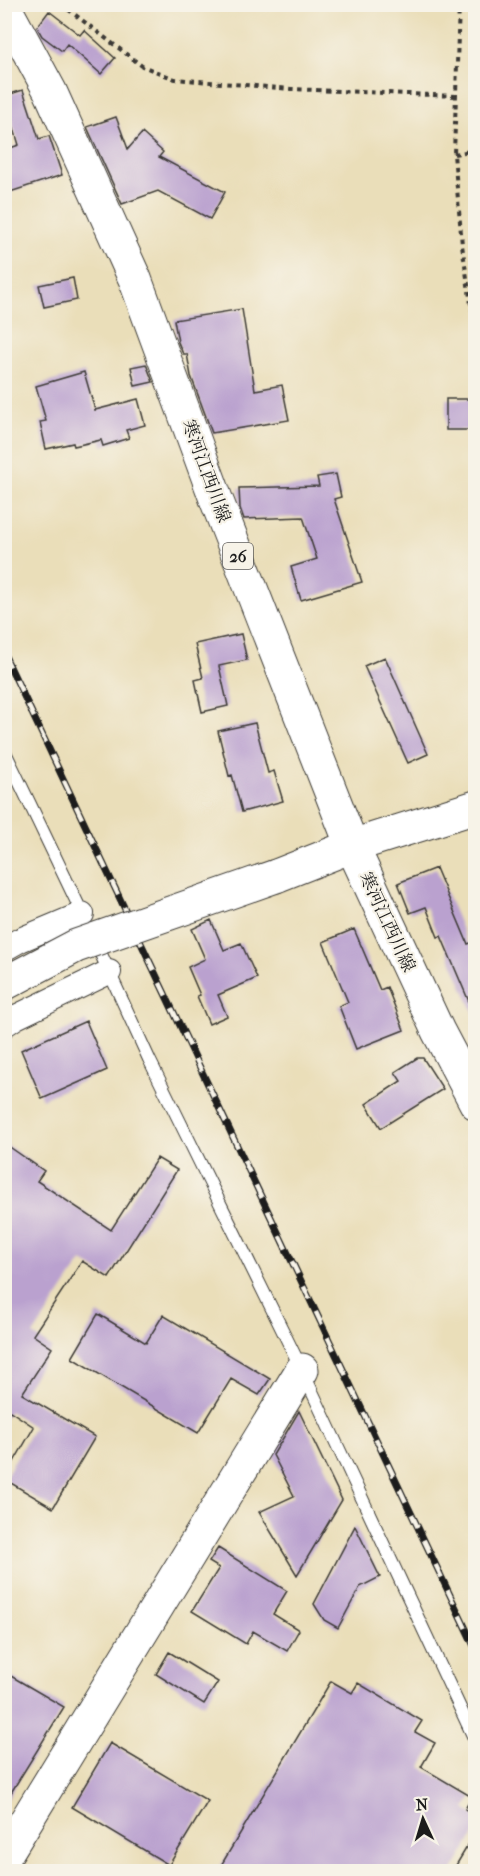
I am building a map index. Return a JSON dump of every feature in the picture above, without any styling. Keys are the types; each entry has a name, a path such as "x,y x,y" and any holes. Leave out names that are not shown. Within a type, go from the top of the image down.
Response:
{"main road":[{"name":"寒河江西川線","path":"4,6 50,91 135,279 216,500 352,846 438,1031 472,1088"},
{"path":"4,984 76,946 276,876 352,846 476,807"},
{"path":"4,1857 302,1370"}],"street":[{"path":"4,949 82,914"},
{"path":"4,1025 109,972"}],"lane":[{"path":"4,750 149,1059 302,1370 476,1742"}],"path":[{"path":"61,4 142,66 175,80 291,89 456,96"},
{"path":"459,4 454,154 462,245 476,337"},
{"path":"454,154 476,150"}],"building":[{"path":"49,11 80,35 84,30 115,58 101,74 67,44 62,51 42,36 37,27"},
{"path":"23,90 39,139 49,136 62,175 4,194 4,150 19,145 4,96"},
{"path":"116,117 128,149 142,133 163,152 159,157 225,192 210,219 158,191 122,204 87,127"},
{"path":"73,278 77,300 44,307 39,285"},
{"path":"242,309 255,390 282,385 289,420 212,433 191,376 187,354 183,354 178,342 174,320"},
{"path":"146,364 153,382 135,386 131,367"},
{"path":"84,372 95,410 138,399 145,425 126,430 129,438 103,446 101,440 46,449 40,422 46,421 36,386"},
{"path":"446,399 476,399 476,430 446,430"},
{"path":"336,474 341,497 334,499 362,582 301,600 291,567 317,559 303,517 244,519 240,508 239,488 319,486 317,477"},
{"path":"241,634 247,660 219,666 228,706 202,712 195,680 203,678 195,644"},
{"path":"385,657 428,754 408,763 364,666"},
{"path":"255,723 268,773 274,771 283,801 242,812 232,775 229,776 218,731"},
{"path":"436,868 468,944 476,941 476,1018 426,907 410,913 398,883"},
{"path":"211,920 224,950 241,943 257,978 218,995 227,1016 209,1024 188,967 205,959 192,929"},
{"path":"354,929 380,990 387,987 404,1030 356,1049 339,1006 348,1002 323,942"},
{"path":"86,1021 107,1070 42,1099 21,1050"},
{"path":"417,1058 423,1058 443,1089 381,1128 366,1104 401,1081 395,1072"},
{"path":"4,1143 44,1171 37,1181 111,1230 157,1158 177,1170 109,1278 82,1261 33,1335 52,1348 22,1394 95,1437 53,1508 4,1479 34,1427 10,1411 4,1419"},
{"path":"98,1314 146,1343 163,1315 270,1379 259,1395 231,1379 198,1433 72,1358"},
{"path":"299,1411 342,1500 297,1575 259,1512 294,1496 273,1455"},
{"path":"355,1526 380,1577 360,1587 338,1628 324,1620 314,1604"},
{"path":"218,1548 287,1591 273,1614 299,1630 287,1651 253,1631 246,1644 192,1611 219,1568 209,1562"},
{"path":"169,1652 218,1682 204,1704 156,1674"},
{"path":"4,1672 64,1707 4,1804"},
{"path":"331,1681 352,1693 358,1683 422,1721 415,1732 435,1743 421,1767 472,1797 465,1809 476,1816 476,1832 452,1872 217,1872"},
{"path":"110,1743 208,1801 169,1865 72,1807"}],"railway":[{"path":"4,654 476,1650"}]}
